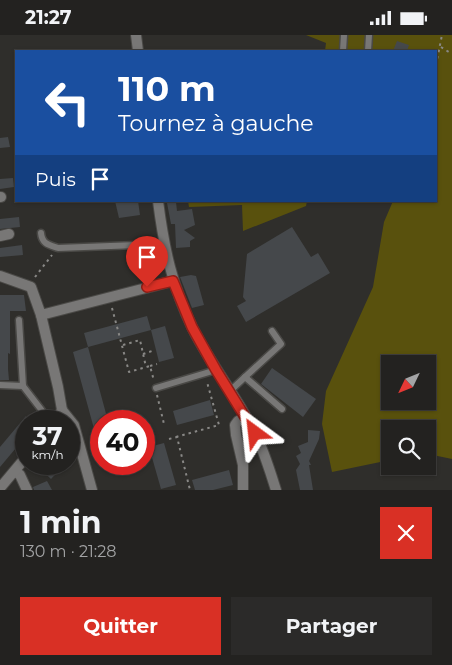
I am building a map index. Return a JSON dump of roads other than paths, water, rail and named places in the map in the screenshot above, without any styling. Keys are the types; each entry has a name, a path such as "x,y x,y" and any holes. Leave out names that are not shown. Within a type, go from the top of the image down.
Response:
{"street":[{"path":"136,35 138,50"},
{"path":"158,202 164,245 173,281 192,327 255,433 269,465 276,490"},
{"path":"0,276 31,287 41,315 62,409 74,425 92,490"},
{"path":"41,315 173,281"},
{"path":"243,490 243,465 235,425 246,417"},
{"path":"0,488 14,471 20,475 27,490"}],"lane":[{"path":"343,50 344,35"},
{"path":"368,50 369,35"},
{"path":"41,233 42,239 46,244 58,248 164,245"},
{"path":"19,320 23,386 42,410"},
{"path":"230,391 281,344 272,331"},
{"path":"156,388 205,375 216,370"},
{"path":"245,377 282,409"},
{"path":"0,385 23,386"}]}
